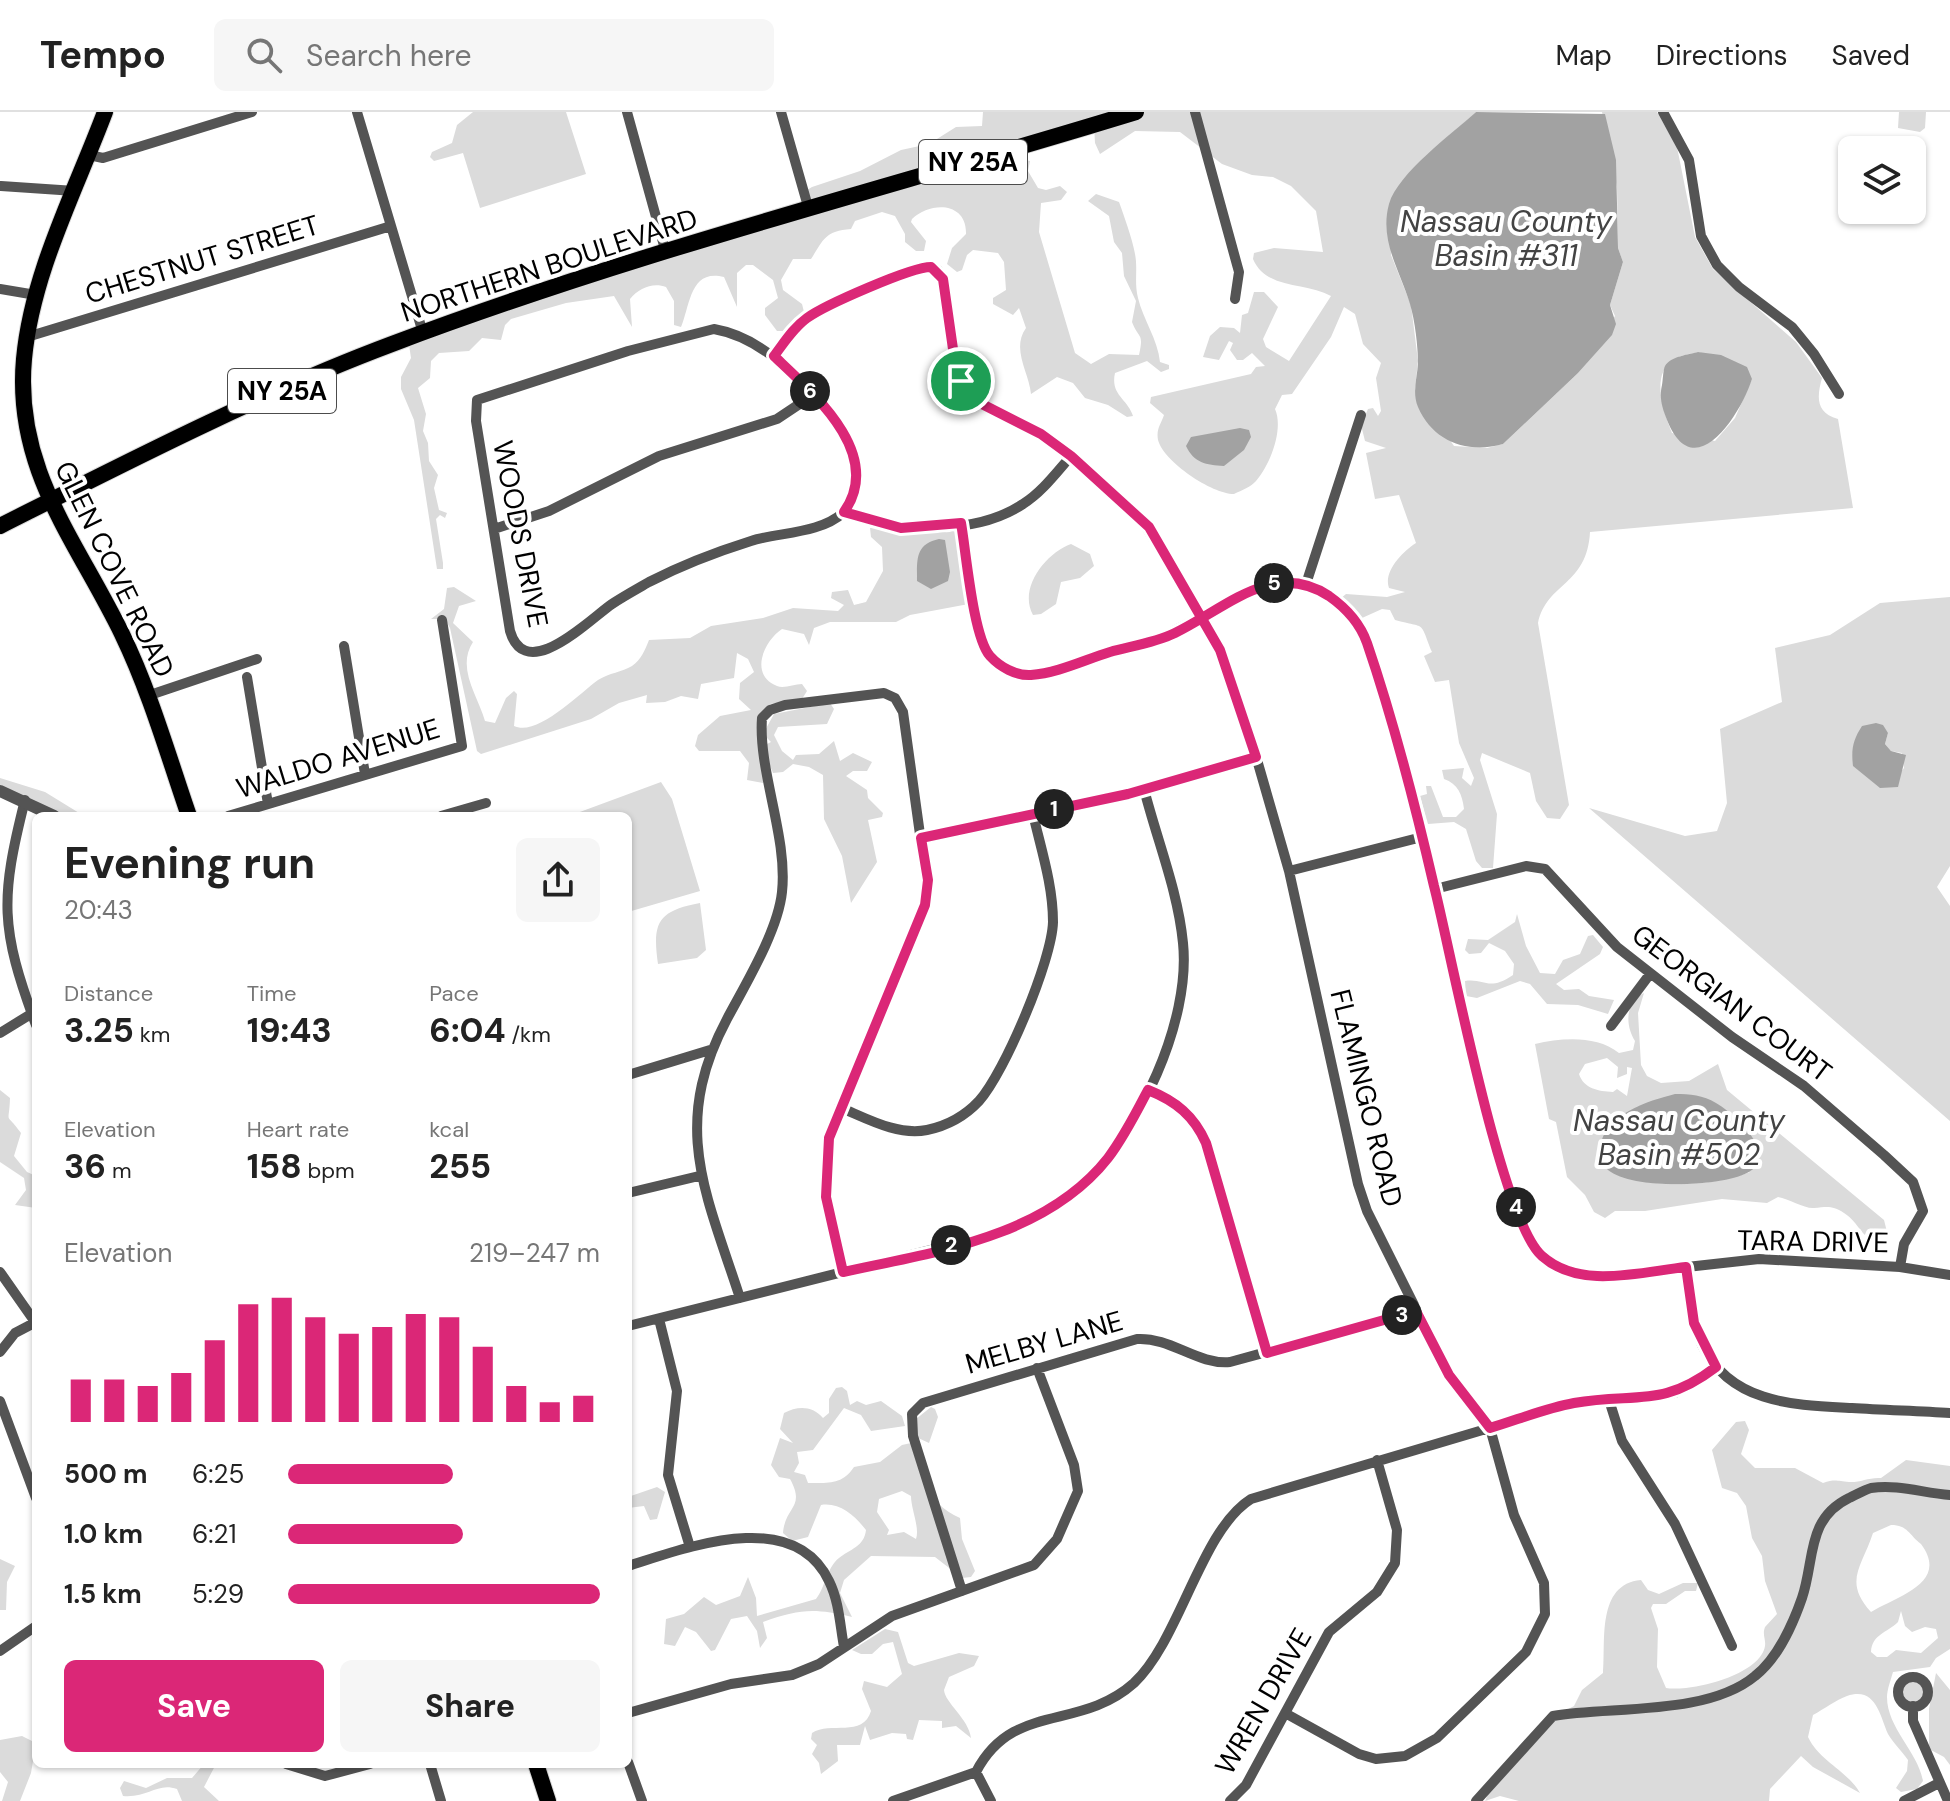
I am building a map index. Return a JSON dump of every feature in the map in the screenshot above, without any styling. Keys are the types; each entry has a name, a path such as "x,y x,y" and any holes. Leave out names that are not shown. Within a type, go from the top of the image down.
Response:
{"main road":[{"name":"GLEN COVE ROAD","path":"105,112 36,295 23,375 26,421 34,460 49,501 123,636 188,812"},
{"name":"NORTHERN BOULEVARD","path":"0,526 304,381 423,333 666,253 1136,112"},
{"path":"537,1768 548,1801"}],"street":[{"path":"89,155 103,158 252,112"},
{"path":"357,112 423,333"},
{"path":"627,112 666,253"},
{"path":"781,112 809,210"},
{"path":"1195,112 1239,272 1235,299"},
{"path":"1663,112 1689,160 1701,236 1717,265 1739,287 1792,327 1814,354 1839,394"},
{"path":"1,186 75,191"},
{"name":"CHESTNUT STREET","path":"27,337 391,226"},
{"name":"FLAMINGO ROAD","path":"774,356 798,326 814,313 909,271 935,269 943,279 955,363 970,393 978,402 1041,434 1071,456 1149,527 1220,650 1256,757 1289,871 1358,1184 1449,1375 1490,1428 1514,1515 1544,1583 1545,1614 1532,1644 1437,1738 1405,1756 1376,1759 1359,1754 1285,1713"},
{"path":"0,289 36,295"},
{"name":"WOODS DRIVE","path":"706,330 740,337 774,356 813,395 835,420 855,465 857,486 844,512 809,528 751,541 689,563 614,603 561,642 534,653 521,648 512,637 476,421 476,404 481,398 706,330"},
{"path":"494,529 549,511 659,456 777,419 813,395"},
{"path":"961,523 980,637 990,656 1013,672 1031,675 1053,671 1153,642 1259,586 1281,581 1306,584 1361,415"},
{"path":"844,512 901,528 961,523 998,516 1020,506 1043,487 1071,456"},
{"name":"TARA DRIVE","path":"1306,584 1337,602 1358,624 1366,640 1422,837 1493,1132 1520,1220 1532,1246 1556,1266 1580,1275 1759,1259 1900,1267 1950,1275"},
{"name":"WALDO AVENUE","path":"241,812 462,746 442,620"},
{"path":"344,646 365,774"},
{"path":"147,696 257,659"},
{"path":"247,677 268,804"},
{"path":"740,1298 699,1176 696,1123 710,1050 748,980 782,893 783,865 762,726 764,715 779,707 870,693 895,698 903,712 928,880 925,905 839,1107 829,1138 826,1197 843,1272"},
{"path":"921,838 1144,789 1256,757"},
{"path":"632,1325 998,1233 1054,1207 1107,1160 1148,1090 1178,1011 1183,946 1174,894 1144,789"},
{"path":"0,791 47,812"},
{"path":"0,1033 31,1014 9,956 1,906 3,873 25,800"},
{"path":"455,812 486,803"},
{"path":"839,1107 891,1127 925,1130 961,1116 988,1090 1032,995 1051,944 1051,894 1033,814"},
{"path":"1289,871 1422,837"},
{"name":"GEORGIAN COURT","path":"1435,889 1526,866 1545,869 1597,928 1650,974 1804,1086 1913,1182 1920,1193 1923,1211 1917,1228 1904,1244 1900,1267"},
{"path":"1611,1026 1650,974"},
{"path":"632,1074 710,1050"},
{"path":"1148,1090 1175,1103 1192,1118 1206,1143 1267,1353"},
{"path":"632,1192 699,1176"},
{"path":"1686,1267 1694,1323 1716,1367 1740,1386 1773,1402 1950,1413"},
{"path":"0,1272 32,1316"},
{"name":"MELBY LANE","path":"962,1591 913,1436 912,1414 923,1403 1116,1343 1146,1338 1173,1344 1215,1362 1267,1353 1416,1311"},
{"path":"659,1319 677,1391 668,1475 690,1547"},
{"path":"0,1352 15,1333 32,1324"},
{"path":"893,1801 976,1772 983,1757 1010,1731 1094,1709 1136,1681 1158,1649 1227,1522 1243,1504 1261,1495 1570,1404 1675,1393 1716,1367"},
{"path":"632,1712 731,1684 792,1675 819,1664 892,1616 1034,1565 1057,1539 1076,1501 1076,1472 1037,1368"},
{"path":"1609,1400 1622,1441 1675,1524 1732,1646"},
{"path":"0,1401 32,1487"},
{"name":"WREN DRIVE","path":"1230,1801 1246,1785 1329,1632 1377,1592 1395,1563 1397,1530 1377,1460"},
{"path":"1476,1801 1553,1716 1646,1711 1720,1693 1757,1675 1791,1623 1805,1587 1810,1547 1820,1523 1838,1504 1869,1488 1903,1487 1950,1495"},
{"path":"632,1565 690,1547 763,1540 782,1542 802,1551 823,1571 832,1588 844,1647"},
{"path":"0,1651 32,1629"},
{"path":"1913,1706 1913,1721 1948,1801"},
{"path":"299,1768 325,1776 355,1768"},
{"path":"431,1768 441,1801"},
{"path":"630,1768 642,1801"},
{"path":"976,1772 991,1801"},
{"path":"1904,1801 1939,1783"}],"shaded area":[{"path":"473,112 566,112 586,174 480,208 463,153 434,161 430,157 432,152 452,143 457,125"},
{"path":"983,112 1476,112 1410,172 1391,255 1411,305 1418,361 1415,389 1454,446 1487,448 1503,444 1577,374 1615,316 1610,305 1623,262 1618,248 1617,187 1602,112 1657,112 1677,147 1695,237 1713,269 1796,342 1822,378 1820,403 1825,413 1838,419 1853,508 1590,532 1582,563 1550,599 1538,623 1569,805 1560,819 1547,818 1536,801 1530,773 1482,753 1480,760 1497,814 1493,868 1482,868 1476,861 1466,829 1454,822 1428,824 1420,796 1427,794 1426,786 1431,786 1443,817 1456,817 1464,809 1462,799 1456,787 1444,779 1442,770 1464,768 1462,778 1471,786 1474,778 1459,743 1449,680 1435,682 1424,656 1432,652 1423,630 1417,625 1395,620 1390,610 1382,609 1362,618 1350,613 1340,599 1346,594 1387,597 1405,592 1389,588 1389,575 1400,557 1416,543 1399,495 1375,499 1366,453 1386,448 1365,441 1361,425 1368,409 1373,408 1378,416 1381,411 1376,378 1381,363 1363,344 1355,314 1344,307 1331,337 1292,394 1282,395 1275,409 1278,426 1271,456 1249,487 1234,494 1202,483 1169,458 1158,440 1164,415 1150,403 1151,397 1251,374 1256,367 1265,366 1252,353 1243,360 1237,360 1230,350 1233,343 1229,341 1219,360 1203,357 1210,336 1220,327 1234,328 1240,333 1242,315 1248,313 1254,292 1264,292 1278,307 1263,339 1266,347 1289,361 1331,296 1267,276 1253,259 1254,253 1274,248 1323,252 1316,211 1291,186 1273,177 1252,175 1222,164 1180,132 1135,131 1100,154 1095,143 1094,125 1014,150 1016,158 1030,161 1028,171 1038,188 1046,190 1060,186 1067,192 1061,200 1041,203 1039,232 1075,353 1091,364 1109,354 1139,355 1140,337 1132,322 1136,301 1124,276 1122,253 1114,242 1109,216 1088,201 1096,194 1119,202 1135,254 1140,306 1160,362 1169,365 1169,369 1161,372 1147,361 1115,373 1117,392 1133,416 1127,417 1108,405 1085,398 1073,383 1057,377 1031,394 1020,352 1026,328 1019,308 1013,315 993,304 993,298 1006,290 1004,262 998,253 973,250 967,255 962,270 957,272 947,264 952,248 966,234 965,223 954,210 938,207 912,219 911,222 926,241 924,251 916,251 905,242 905,234 895,216 882,212 855,221 851,229 830,235 811,259 793,259 781,280 783,290 802,304 804,312 784,331 777,331 765,315 765,308 778,298 773,280 753,265 746,265 737,273 737,307 724,277 704,278 693,291 681,327 674,325 674,301 666,287 651,286 630,299 632,327 614,296 566,303 511,319 505,325 501,340 482,338 469,351 439,353 431,361 430,378 418,388 426,414 423,431 428,443 429,461 438,475 434,488 439,510 447,513 445,518 440,515 436,519 443,563 443,569 437,569 414,420 401,389 401,377 411,358 408,338 809,210 807,190 812,187 860,171 901,150 929,144 956,127 982,126","holes":["1699,352 1752,379 1735,418 1715,441 1672,433 1660,384 1666,367 1673,360"]},
{"path":"1899,112 1926,112 1925,128 1920,132 1898,128"},
{"path":"961,523 974,603 910,615 896,622 830,622 814,628 809,645 804,634 782,629 770,641 762,657 763,674 768,681 780,687 802,684 807,691 802,699 770,704 759,730 765,745 771,742 763,734 774,714 830,703 834,709 827,724 778,727 774,735 782,751 793,760 796,755 819,754 834,741 840,761 853,753 872,762 867,771 853,771 846,776 867,790 868,798 883,813 882,817 868,820 877,862 851,903 842,856 824,819 823,775 809,767 793,764 783,772 773,773 770,766 763,783 747,780 749,763 740,751 699,751 695,746 698,735 720,716 751,710 739,699 740,683 754,672 748,659 737,653 734,678 701,684 698,699 681,696 665,702 646,703 647,695 619,703 591,719 481,754 477,751 450,628 445,619 431,619 444,609 447,588 454,587 476,601 459,606 453,623 473,642 468,652 467,672 474,692 485,721 495,723 506,698 514,691 517,694 514,726 523,728 546,720 598,680 632,666 649,640 690,638 711,626 763,618 793,608 838,611 844,605 831,598 832,592 848,590 854,605 866,602 883,571 882,547 871,537 870,528"},
{"path":"1071,544 1090,554 1094,566 1080,578 1061,582 1056,604 1041,614 1033,615 1029,594 1037,573 1052,555"},
{"path":"1950,597 1950,866 1937,887 1950,906 1950,1121 1589,808 1685,836 1717,831 1727,803 1720,729 1782,702 1775,648 1830,635 1880,603","holes":["1862,726 1888,733 1885,744 1891,751 1902,753 1904,768 1900,773"]},
{"path":"0,778 45,792 78,812 45,812 0,791"},
{"path":"661,782 672,799 700,891 632,911 632,812 580,812"},
{"path":"700,903 706,950 697,958 658,964 656,938 661,921 675,910"},
{"path":"1517,914 1526,946 1540,973 1555,974 1563,960 1580,954 1588,936 1593,935 1603,947 1600,954 1556,984 1564,990 1579,989 1589,996 1614,1000 1608,1014 1578,1005 1547,1004 1530,984 1520,981 1477,998 1466,996 1465,981 1492,984 1513,975 1514,964 1505,951 1489,943 1481,953 1469,954 1465,950 1468,939 1488,940 1515,922"},
{"path":"1644,993 1638,1013 1641,1065 1647,1076 1661,1083 1689,1081 1718,1064 1727,1090 1884,1220 1889,1240 1882,1244 1869,1239 1849,1217 1836,1209 1810,1208 1778,1197 1767,1203 1722,1199 1645,1211 1615,1211 1605,1218 1594,1212 1585,1195 1567,1177 1556,1122 1549,1119 1535,1044 1578,1040 1600,1043 1619,1053 1633,1050 1635,1041 1628,1021 1630,1008","holes":["1607,1058 1618,1067 1617,1078 1627,1074 1627,1067 1632,1068 1627,1096 1617,1089 1613,1092 1592,1088 1581,1079 1579,1074 1585,1064","1599,1156 1750,1172 1692,1184 1648,1182 1628,1177 1611,1168"]},
{"path":"0,1090 10,1098 9,1118 21,1133 14,1156 32,1174 32,1207 15,1205 26,1190 24,1178 0,1162"},
{"path":"842,1387 847,1391 850,1405 857,1401 866,1405 881,1401 902,1416 905,1426 871,1431 861,1415 844,1408 813,1450 797,1452 799,1463 794,1472 805,1475 808,1483 834,1482 845,1477 854,1467 880,1462 902,1445 911,1443 926,1487 939,1505 960,1518 962,1539 975,1571 971,1577 962,1578 935,1557 871,1556 844,1580 840,1593 852,1617 807,1611 763,1622 767,1638 760,1648 757,1631 747,1616 731,1619 715,1650 711,1651 696,1632 685,1627 675,1646 664,1644 666,1619 684,1614 704,1597 716,1605 740,1596 748,1577 756,1598 757,1616 816,1599 835,1562 856,1547 865,1536 866,1530 857,1520 841,1508 828,1505 821,1505 808,1537 792,1541 783,1533 796,1496 790,1479 779,1477 771,1465 780,1438 793,1443 780,1429 784,1413 804,1408 823,1418 829,1413 829,1399 836,1388","holes":["902,1491 911,1496 916,1539 904,1532 887,1535 889,1530 877,1512 879,1499"]},
{"path":"931,1407 938,1417 929,1443 916,1437 916,1419"},
{"path":"1745,1421 1749,1430 1741,1454 1755,1468 1795,1468 1823,1483 1881,1478 1906,1460 1950,1466 1950,1649 1936,1658 1930,1667 1893,1672 1887,1694 1892,1719 1923,1781 1917,1789 1901,1792 1896,1788 1907,1771 1908,1760 1888,1734 1875,1704 1865,1695 1857,1694 1843,1698 1813,1715 1808,1737 1819,1753 1860,1793 1813,1767 1801,1756 1770,1789 1769,1801 1519,1801 1500,1796 1485,1801 1490,1790 1555,1716 1574,1706 1582,1690 1603,1673 1606,1616 1616,1592 1627,1584 1641,1580 1648,1590 1659,1594 1683,1583 1698,1583 1696,1591 1685,1591 1666,1604 1653,1604 1651,1608 1658,1629 1657,1667 1666,1688 1677,1689 1722,1680 1738,1674 1760,1657 1765,1646 1765,1627 1777,1614 1765,1581 1762,1556 1752,1538 1746,1506 1737,1493 1722,1488 1712,1450 1736,1422","holes":["1891,1525 1905,1529 1921,1544 1928,1557 1929,1569 1917,1587 1871,1612 1858,1591 1857,1574 1873,1533","1901,1611 1905,1626 1912,1632 1925,1627 1936,1629 1938,1638 1921,1653 1896,1650 1887,1657 1877,1657 1871,1652 1874,1641 1898,1622"]},
{"path":"657,1487 665,1492 657,1519 650,1520 644,1506 632,1508 632,1496"},
{"path":"0,1559 15,1566 7,1582 6,1610 0,1610"},
{"path":"885,1629 898,1632 908,1663 914,1666 959,1653 979,1656 974,1666 949,1677 944,1690 966,1724 971,1738 956,1726 942,1728 942,1721 919,1720 913,1740 907,1739 906,1734 892,1733 870,1740 865,1726 860,1745 837,1745 838,1761 821,1774 819,1763 812,1754 817,1745 811,1739 812,1733 861,1724 871,1711 862,1689 864,1681 887,1687 902,1674 893,1642 883,1644 872,1654 852,1650"},
{"path":"1936,1673 1950,1690 1950,1765 1944,1757 1929,1749 1929,1709"},
{"path":"1913,1680 1924,1687 1925,1692 1918,1703 1913,1704 1902,1697 1901,1692 1908,1681"},
{"path":"22,1736 32,1741 31,1773 20,1801 2,1801 8,1782 0,1772 0,1740"},
{"path":"201,1768 214,1768 204,1787 219,1801 182,1801 177,1789 170,1787 123,1796 120,1788 124,1781 146,1788 167,1778 192,1778"}],"water":[{"name":"Nassau County Basin #311","path":"1476,112 1605,114 1616,160 1618,248 1623,262 1610,305 1616,324 1612,335 1577,374 1503,444 1490,447 1465,446 1442,437 1418,407 1415,391 1418,364 1415,326 1387,230 1389,204 1403,180"},
{"path":"1698,352 1721,355 1747,367 1752,379 1738,410 1716,438 1703,446 1690,447 1678,439 1667,420 1661,390 1664,368 1668,363"},
{"path":"1240,428 1249,430 1251,437 1244,450 1224,466 1201,462 1186,446 1191,437"},
{"path":"939,539 945,540 950,572 948,581 931,589 917,581 918,560 925,545"},
{"path":"1883,725 1888,733 1885,744 1891,751 1906,755 1898,787 1880,788 1853,766 1853,745 1859,731 1862,726"},
{"name":"Nassau County Basin #502","path":"1675,1094 1706,1098 1734,1116 1757,1146 1759,1156 1756,1166 1734,1178 1676,1184 1636,1181 1608,1170 1601,1160 1600,1151 1603,1136 1610,1126 1629,1111"}],"route":[{"path":"961,381 951,341 943,279 938,270 931,267 909,271 814,313 798,326 774,356 827,409 847,443 857,472 857,486 844,512 890,527 923,528 961,523 980,637 990,656 1004,668 1031,675 1153,642 1175,632 1203,617 1259,586 1281,581 1317,588 1351,615 1366,640 1406,776 1493,1132 1526,1235 1541,1256 1568,1272 1580,1275 1606,1276 1686,1267 1694,1323 1716,1367 1675,1393 1570,1404 1490,1428 1449,1375 1416,1311 1267,1353 1206,1143 1192,1118 1175,1103 1148,1090 1107,1160 1054,1207 998,1233 843,1272 830,1226 826,1197 829,1138 839,1107 925,905 928,880 921,838 1128,794 1256,757 1220,650 1203,617 1149,527 1071,456 1041,434 978,402 961,381"}]}
